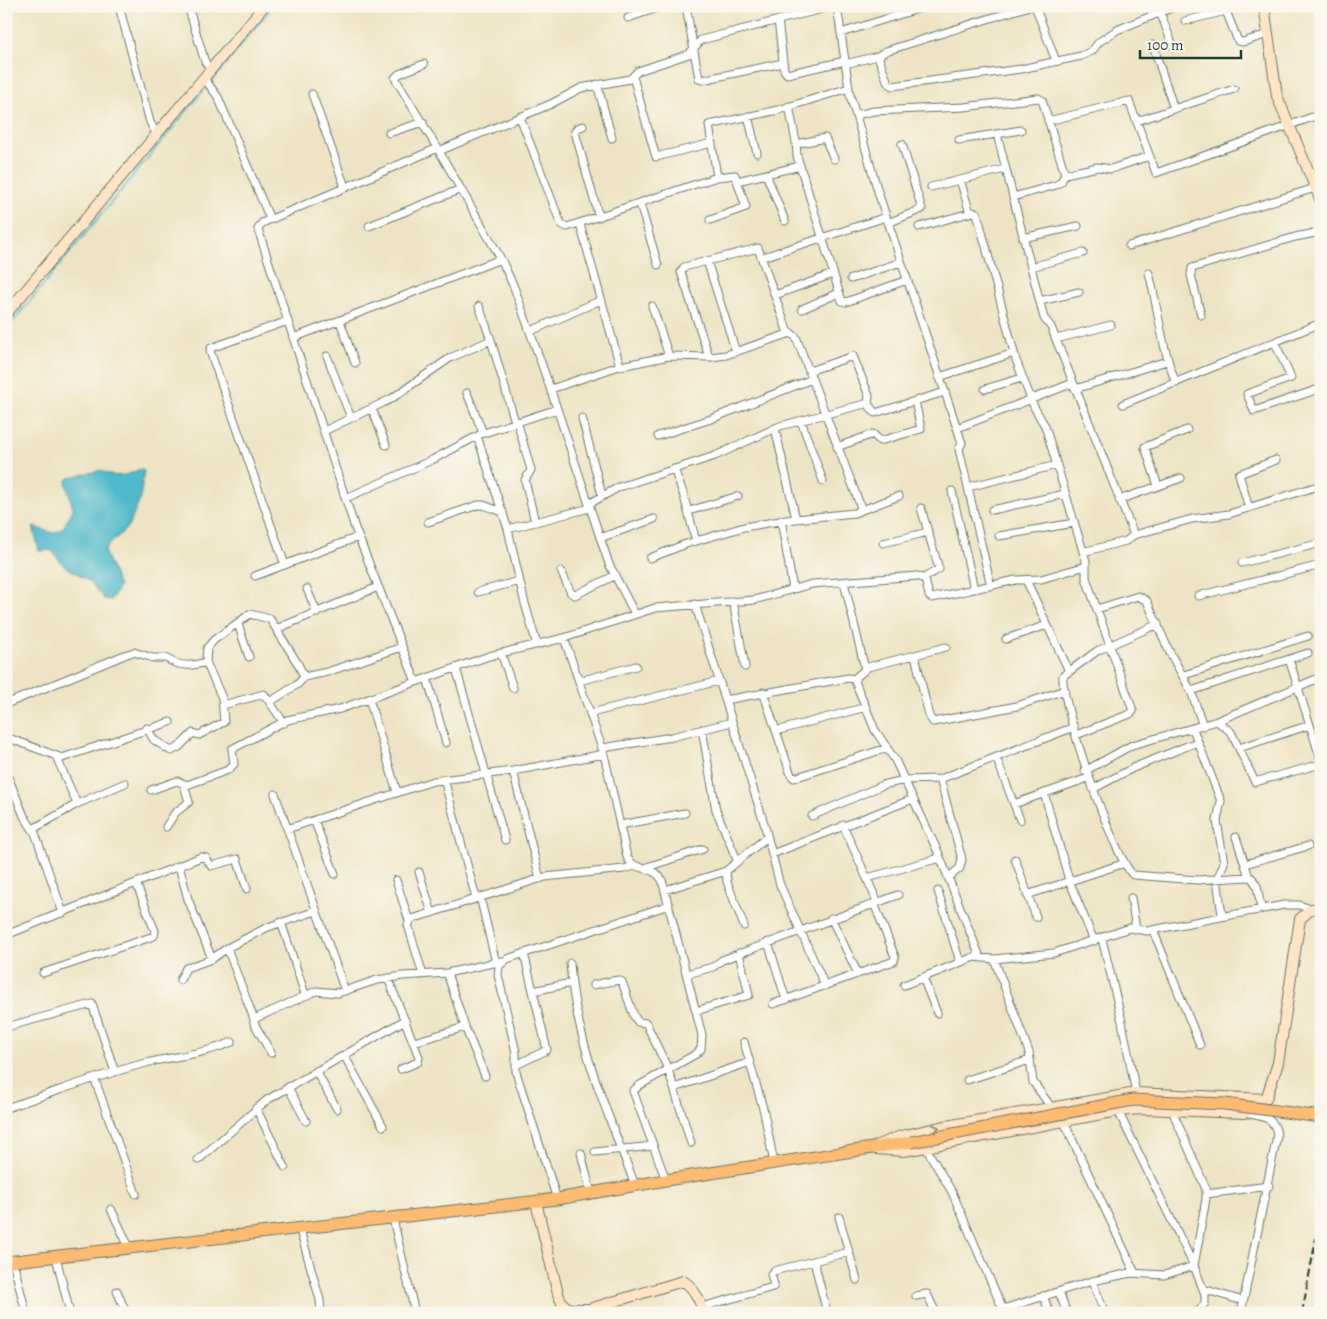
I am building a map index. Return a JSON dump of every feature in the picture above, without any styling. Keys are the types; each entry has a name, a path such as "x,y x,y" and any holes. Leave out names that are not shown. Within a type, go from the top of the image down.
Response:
{"main road":[{"path":"6,314 264,6"},
{"path":"1264,6 1276,96 1316,184 1321,201"},
{"path":"873,1148 904,1151 926,1148 1118,1111 1143,1109 1244,1113 1266,1099 1280,1054 1300,919 1316,908"},
{"path":"873,1148 889,1140 940,1127 1136,1093 1266,1099"},
{"path":"9,1262 557,1199 910,1142 1133,1100 1225,1104 1321,1116"},
{"path":"536,1202 560,1308 589,1309 683,1281 688,1284 703,1310"}],"street":[{"path":"120,6 150,122 157,135"},
{"path":"188,6 205,62 207,76 270,219"},
{"path":"628,18 663,6"},
{"path":"686,6 697,75 702,80 783,63"},
{"path":"792,6 794,16"},
{"path":"416,682 358,537 258,229 260,224 345,187 520,117 581,88 633,77 638,70 689,54 701,40 836,6 849,88 856,115 887,220 962,442 959,449 991,586"},
{"path":"841,33 927,6"},
{"path":"778,20 783,63 785,73 789,75 878,56 1029,6"},
{"path":"1035,6 1056,61"},
{"path":"878,56 888,83 892,86 964,78 1056,61 1088,53 1117,30 1176,6"},
{"path":"1185,21 1226,11 1238,41 1243,42 1268,34"},
{"path":"1160,12 1173,46"},
{"path":"1153,45 1174,109"},
{"path":"424,64 398,74 395,78 423,122 500,259 531,331 609,564 634,614"},
{"path":"633,77 656,157 712,143"},
{"path":"597,84 612,138"},
{"path":"718,177 708,125 788,106 849,88"},
{"path":"1137,121 1234,89"},
{"path":"312,94 345,187"},
{"path":"856,115 874,111 964,107 1038,98 1042,100 1065,174 1061,182 1056,185 1013,197"},
{"path":"1048,122 1126,101 1131,103 1154,171 1160,172 1321,114"},
{"path":"788,106 800,166 842,301 846,302 907,280"},
{"path":"748,116 757,153"},
{"path":"520,117 561,224 567,227 580,224 718,177 733,174 737,181 745,209 710,220"},
{"path":"389,133 423,122"},
{"path":"583,126 577,128 575,132 599,217"},
{"path":"959,140 1021,130"},
{"path":"997,134 1044,318 1056,339 1134,535"},
{"path":"796,144 826,138 834,159"},
{"path":"763,258 922,209 902,144"},
{"path":"1065,174 1098,167 1111,169 1149,156"},
{"path":"737,181 800,166"},
{"path":"931,187 1006,169"},
{"path":"766,174 785,221"},
{"path":"960,180 970,213"},
{"path":"1129,246 1316,184"},
{"path":"369,226 460,188"},
{"path":"640,204 658,265"},
{"path":"812,816 874,788 904,780 940,779 996,757 1132,713 1111,644 1086,578 1083,552 1042,419 1031,400 1014,353 977,213 970,213 919,227"},
{"path":"580,224 620,366"},
{"path":"1023,238 1078,226"},
{"path":"1201,315 1191,275 1192,268 1296,237 1321,232"},
{"path":"709,357 681,272 684,267 756,248 759,249 788,333 796,337 862,510"},
{"path":"1031,267 1082,253"},
{"path":"293,338 500,259"},
{"path":"707,261 736,352"},
{"path":"851,278 901,262"},
{"path":"1149,273 1167,361 1176,383"},
{"path":"775,295 834,274"},
{"path":"1040,301 1079,292"},
{"path":"802,309 839,293"},
{"path":"531,331 601,300"},
{"path":"478,306 491,340 531,470 525,480 534,522"},
{"path":"652,306 669,356"},
{"path":"285,565 210,352 211,348 288,321"},
{"path":"340,321 355,363"},
{"path":"1123,404 1321,324"},
{"path":"1056,339 1110,325"},
{"path":"551,389 620,366 669,356 709,357 736,352 788,333"},
{"path":"324,431 395,397 450,358 491,340"},
{"path":"1276,343 1291,378 1247,394 1254,411 1316,390"},
{"path":"940,377 1014,353"},
{"path":"327,356 351,418"},
{"path":"809,371 853,356 869,396 868,404 875,413 945,392"},
{"path":"957,428 1074,386 1167,361"},
{"path":"985,389 1022,378"},
{"path":"658,436 712,419 812,379"},
{"path":"467,393 508,529 519,581 537,645"},
{"path":"838,447 873,434 880,441 921,429 915,401"},
{"path":"508,529 589,506 602,496 620,487 715,456 775,428 868,404"},
{"path":"372,408 386,445"},
{"path":"346,498 432,460 480,435 557,409"},
{"path":"582,418 602,496"},
{"path":"801,421 823,481"},
{"path":"775,428 796,519"},
{"path":"1158,486 1145,447 1187,430"},
{"path":"1249,508 1239,474 1276,460"},
{"path":"968,487 1057,465"},
{"path":"674,469 696,541"},
{"path":"1119,500 1181,478"},
{"path":"1083,552 1126,541 1134,535 1177,522 1229,514 1321,485"},
{"path":"952,491 974,589"},
{"path":"992,510 1065,494"},
{"path":"688,512 738,496"},
{"path":"650,558 696,541 781,520 846,514 899,496"},
{"path":"428,522 478,505 503,512"},
{"path":"184,785 228,770 234,764 232,749 301,716 340,709 456,668 564,638 655,608 754,600 812,584 917,576 924,578 939,569 921,508"},
{"path":"600,538 654,519"},
{"path":"781,520 793,589"},
{"path":"999,536 1074,523"},
{"path":"883,543 928,532"},
{"path":"255,576 358,537"},
{"path":"1242,563 1321,543"},
{"path":"1198,596 1321,565"},
{"path":"924,578 929,596 932,598 991,586 1041,579 1086,566"},
{"path":"561,571 573,595 616,575"},
{"path":"1026,580 1069,671"},
{"path":"478,592 519,581"},
{"path":"844,582 865,669"},
{"path":"276,630 378,587"},
{"path":"307,588 317,612"},
{"path":"1097,608 1138,596 1147,601 1169,650 1184,675 1203,726"},
{"path":"733,602 745,667"},
{"path":"695,604 780,885 825,986"},
{"path":"147,728 154,740 171,752 179,748 193,732 199,735 224,722 221,695 206,662 210,644 250,614 267,617 298,664 304,677"},
{"path":"238,624 249,657"},
{"path":"1158,624 1097,650 1063,676 1087,774 1125,863 1130,872 1136,876 1170,879 1249,877"},
{"path":"1006,639 1047,625"},
{"path":"1184,675 1308,636"},
{"path":"564,638 603,751 627,857 635,866 659,874 665,890 702,1035 701,1049 633,1091 666,1180"},
{"path":"854,679 865,669 946,646"},
{"path":"270,702 298,684 304,677 327,672 402,647"},
{"path":"6,704 131,652 153,658 166,658 174,664 186,666 206,662"},
{"path":"1191,691 1308,653"},
{"path":"501,654 513,688"},
{"path":"915,655 929,716 933,722 1017,706 1065,690"},
{"path":"1289,659 1321,760"},
{"path":"579,681 636,666"},
{"path":"456,668 505,840"},
{"path":"1014,804 1044,794 1087,774 1132,745 1217,721 1298,689 1321,677"},
{"path":"427,678 446,743"},
{"path":"725,700 848,678 854,679"},
{"path":"854,679 875,730 904,780 940,858 980,957"},
{"path":"591,713 719,680"},
{"path":"763,692 791,775 794,778 887,748"},
{"path":"223,705 262,694 270,702 284,723"},
{"path":"369,699 397,792"},
{"path":"776,731 866,707"},
{"path":"1217,721 1229,730 1255,782 1321,764"},
{"path":"6,737 56,756 68,757 147,728 170,722"},
{"path":"287,829 397,792 444,779 513,771 672,737 732,722"},
{"path":"1239,748 1310,725"},
{"path":"1193,729 1221,801 1217,822 1224,863 1217,879 1222,915"},
{"path":"702,730 716,810 737,860"},
{"path":"1093,789 1133,768 1197,742"},
{"path":"56,756 76,804"},
{"path":"996,757 1020,820"},
{"path":"513,771 540,879"},
{"path":"6,773 26,820 33,829 63,913"},
{"path":"444,779 478,898 499,962 497,970 516,1052 518,1078 557,1199"},
{"path":"940,779 962,859 960,868 948,878"},
{"path":"151,790 177,781 184,785 189,802 175,813 166,827"},
{"path":"33,829 76,804 125,783"},
{"path":"275,794 345,991"},
{"path":"1044,794 1069,880 1098,940 1121,1017 1136,1093"},
{"path":"772,854 913,799"},
{"path":"620,825 685,813"},
{"path":"314,820 335,874"},
{"path":"773,1004 895,960 867,878 844,825"},
{"path":"665,890 726,870 767,837"},
{"path":"1236,837 1249,877 1252,878 1257,886 1261,908"},
{"path":"1245,864 1308,846"},
{"path":"644,868 703,849"},
{"path":"6,934 201,857 206,858 211,866 236,858 247,890"},
{"path":"867,878 940,858"},
{"path":"1015,859 1036,917"},
{"path":"1027,895 1125,863"},
{"path":"179,866 188,899 212,959"},
{"path":"409,921 540,879 635,866"},
{"path":"726,870 727,882 744,926"},
{"path":"418,872 432,913"},
{"path":"396,880 423,974"},
{"path":"43,973 154,936 155,931 136,883"},
{"path":"938,891 960,962"},
{"path":"687,974 713,967 722,960 739,953 898,895"},
{"path":"1131,898 1136,929"},
{"path":"904,985 960,962 980,957 994,959 1054,953 1130,928 1143,931 1153,930 1222,915 1293,904 1316,908"},
{"path":"254,1019 305,994 316,991 333,993 388,978 447,973 499,962 669,905"},
{"path":"180,980 186,968 212,959 227,948 281,922 316,911"},
{"path":"831,918 858,974"},
{"path":"281,922 305,994"},
{"path":"1153,930 1200,1045"},
{"path":"768,942 786,1000"},
{"path":"227,948 254,1023 271,1053"},
{"path":"516,1065 547,1050 524,953"},
{"path":"696,1011 749,995 739,953"},
{"path":"994,959 1027,1046 1034,1082 1051,1107"},
{"path":"570,964 571,983 588,1057 635,1185"},
{"path":"447,973 465,1027 485,1076"},
{"path":"388,978 414,1042 419,1060 401,1069"},
{"path":"923,978 937,1013"},
{"path":"593,985 618,980 622,982 634,1016 638,1022 646,1022 668,1069 691,1144"},
{"path":"533,991 571,983"},
{"path":"6,1027 92,1004 115,1072"},
{"path":"198,1160 251,1115 256,1108 288,1087 405,1020"},
{"path":"414,1042 465,1027"},
{"path":"6,1108 115,1072 200,1051 212,1051 232,1042"},
{"path":"744,1042 774,1163"},
{"path":"344,1055 382,1126"},
{"path":"967,1080 1030,1060"},
{"path":"674,1088 750,1062"},
{"path":"316,1071 337,1109"},
{"path":"95,1080 136,1194"},
{"path":"288,1087 306,1121"},
{"path":"256,1108 285,1167"},
{"path":"1172,1110 1204,1183 1206,1194 1194,1266"},
{"path":"1118,1111 1194,1266 1203,1289 1205,1303 1195,1313"},
{"path":"1242,1313 1277,1136 1275,1125 1267,1118 1244,1113"},
{"path":"1064,1122 1135,1273"},
{"path":"595,1152 653,1146"},
{"path":"926,1148 952,1192 1004,1311 1043,1296 1092,1281 1135,1273 1164,1275 1194,1266"},
{"path":"581,1153 591,1193"},
{"path":"1206,1194 1268,1186"},
{"path":"111,1209 130,1249"},
{"path":"839,1217 857,1280"},
{"path":"6,1219 8,1227 6,1231"},
{"path":"393,1219 415,1313"},
{"path":"300,1230 320,1300 320,1313"},
{"path":"703,1310 773,1287 772,1272 849,1252"},
{"path":"56,1257 70,1313"},
{"path":"814,1261 828,1313"},
{"path":"9,1262 26,1313"},
{"path":"1092,1281 1105,1313"},
{"path":"1203,1289 1243,1301"},
{"path":"116,1291 126,1313"},
{"path":"1059,1292 1067,1313"},
{"path":"916,1296 927,1294 936,1313"},
{"path":"1043,1296 1050,1313"}],"water":[{"path":"140,469 144,471 140,500 129,526 106,548 105,553 119,587 111,600 104,599 90,582 63,565 51,550 39,551 33,527 54,533 63,528 73,509 66,482 69,478 101,470 111,475 120,476"}],"waterway":[{"path":"210,83 273,6"},
{"path":"6,330 207,86"}],"railway":[{"path":"1302,1313 1321,1212"},
{"path":"1317,1313 1321,1293"}]}
